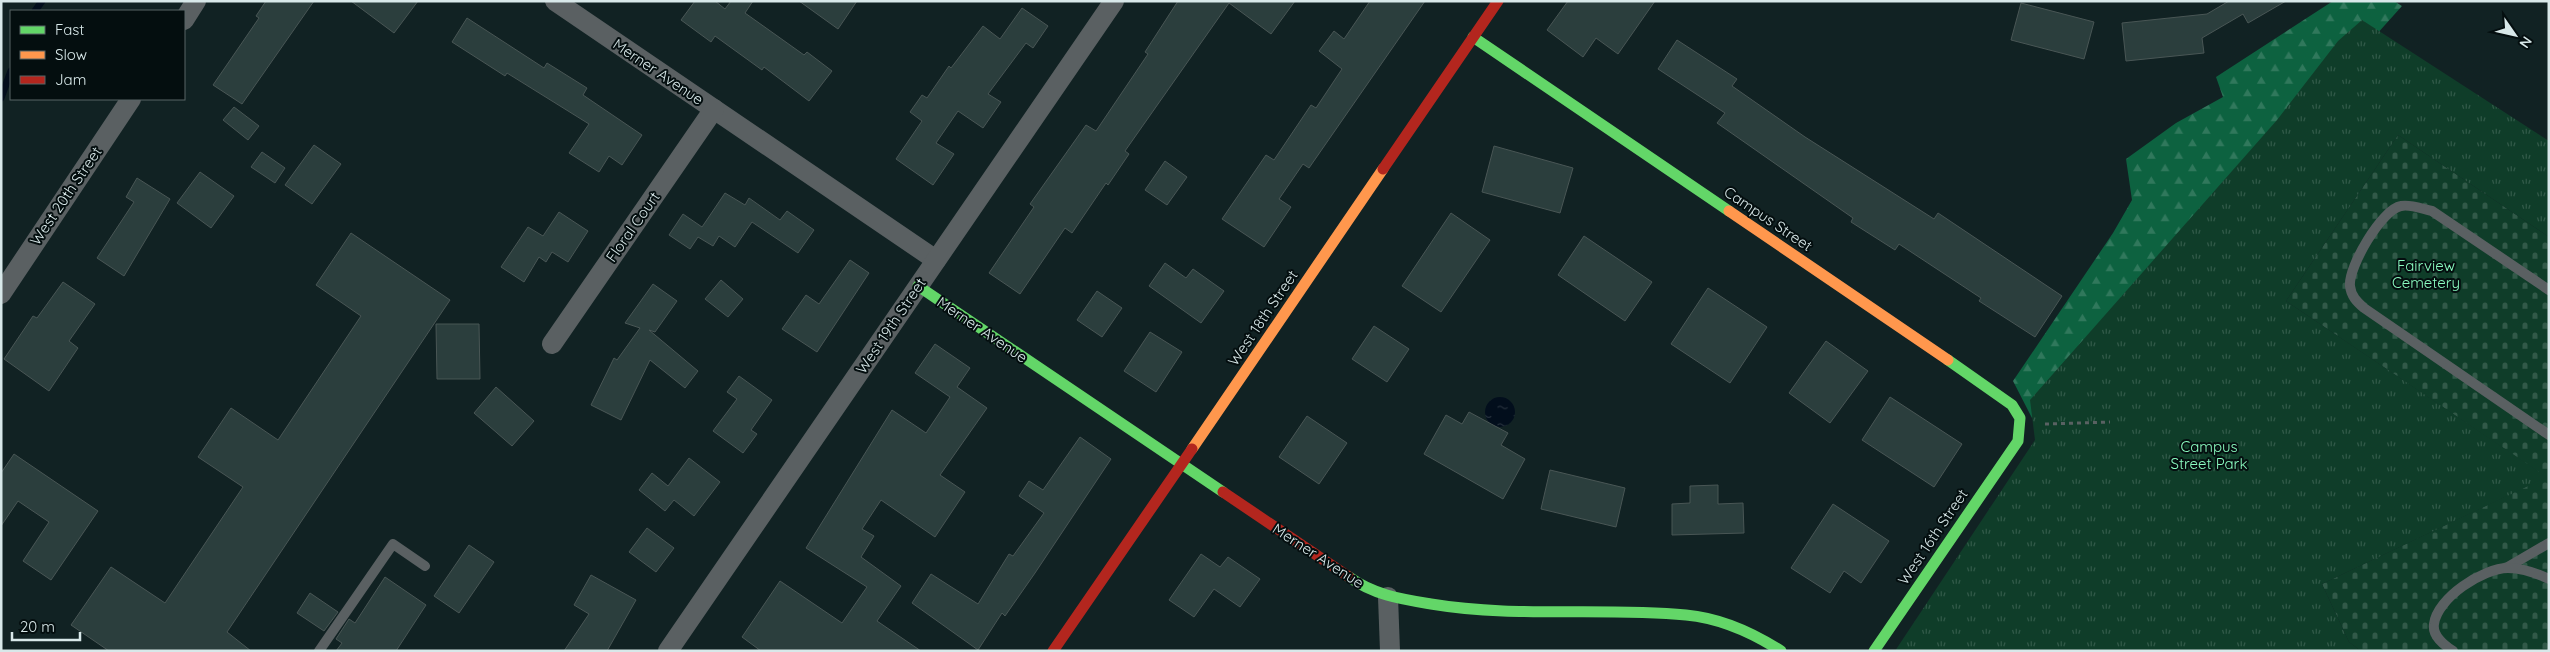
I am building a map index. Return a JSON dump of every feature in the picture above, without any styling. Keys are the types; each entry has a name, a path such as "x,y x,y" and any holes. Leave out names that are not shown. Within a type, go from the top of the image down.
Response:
{"street":[{"path":"185,18 196,1"},
{"name":"Merner Avenue","path":"554,1 936,260"},
{"name":"West 19th Street","path":"668,651 1114,1"},
{"name":"West 18th Street","path":"1053,651 1498,1"},
{"name":"Campus Street","path":"1474,37 2007,400 2018,412 2022,425"},
{"name":"West 20th Street","path":"1,294 130,100"},
{"name":"Floral Court","path":"552,344 714,109"},
{"name":"Merner Avenue","path":"918,286 1363,587 1388,597 1466,610 1686,615 1717,620 1744,630 1780,651"},
{"name":"West 16th Street","path":"1874,651 2018,441 2022,425"},
{"path":"1388,597 1390,651"}],"lane":[{"path":"2549,290 2432,211 2416,207 2400,206 2388,214 2356,259 2350,273 2350,287 2354,299 2364,308 2549,435"},
{"path":"2453,651 2441,643 2435,633 2433,624 2447,598 2466,584 2506,568 2549,543"},
{"path":"319,651 393,544 425,566"},
{"path":"2506,568 2535,573 2549,579"}],"path":[{"path":"2022,425 2110,422"}],"green space":[{"path":"2333,1 2394,1 2402,6 2032,418 2013,381 2113,233 2132,200 2126,159 2176,123 2223,97 2216,77"},
{"name":"Campus Street Park","path":"2362,20 2549,141 2549,237 2398,135 2286,301 2547,477 2322,584 2349,642 2361,651 1895,651 2035,440 2030,400 2277,120 2338,41"},
{"name":"Fairview Cemetery","path":"2398,135 2549,237 2549,651 2361,651 2349,642 2322,584 2546,477 2286,301"}],"water":[{"path":"1500,397 1511,401 1515,412 1511,423 1500,427 1489,423 1485,412 1489,401"}],"building":[{"path":"266,1 314,1 242,104 213,85 259,18 256,16"},
{"path":"351,1 418,1 394,33"},
{"path":"695,1 715,1 725,9 731,1 753,1 745,13 804,55 807,52 832,71 809,101 764,67 762,70 715,36 711,42 681,20"},
{"path":"799,1 857,1 838,29"},
{"path":"1178,1 1295,1 1271,34 1229,3 1125,151 1129,154 1108,185 1106,183 1072,233 1065,228 1020,294 989,273 1034,207 1030,204 1086,125 1096,131 1148,54 1145,52"},
{"path":"1370,1 1425,1 1309,168 1303,164 1279,199 1291,207 1264,247 1222,219 1266,155 1274,160 1311,105 1316,108 1342,69 1319,51 1334,31 1344,39"},
{"path":"1568,1 1655,1 1618,54 1596,38 1583,57 1547,30"},
{"path":"2229,1 2286,1 2248,23 2243,14 2202,38 2204,53 2126,61 2122,23 2207,14"},
{"path":"2021,3 2094,22 2084,59 2011,40"},
{"path":"1022,8 1048,26 1033,48 1026,43 988,94 1001,102 983,128 958,111 936,143 954,154 933,185 896,159 922,121 910,112 922,95 927,98 949,66 951,68 983,26 1000,39"},
{"path":"467,18 544,68 547,63 587,88 583,95 642,135 622,165 609,156 599,172 569,153 589,124 507,73 505,76 452,42"},
{"path":"1677,40 1737,79 1732,86 1805,137 1934,219 1938,213 2062,296 2035,337 1979,301 1981,298 1899,244 1895,250 1851,222 1853,218 1717,123 1725,113 1658,69"},
{"path":"234,107 259,126 248,140 223,120"},
{"path":"314,145 341,164 312,204 285,185"},
{"path":"1494,146 1573,168 1560,213 1482,192"},
{"path":"262,152 285,168 275,183 251,167"},
{"path":"1165,161 1187,177 1167,205 1145,190"},
{"path":"200,172 234,196 211,228 177,203"},
{"path":"137,178 170,199 124,276 97,258 134,202 126,197"},
{"path":"725,193 745,205 749,198 780,220 787,211 814,230 798,253 752,222 735,247 719,236 713,246 698,237 690,249 669,235 683,214 702,227"},
{"path":"559,212 588,231 568,262 552,252 546,262 539,257 524,282 501,267 528,227 543,236"},
{"path":"1451,213 1490,240 1441,312 1402,286"},
{"path":"351,233 450,300 227,632 251,651 109,651 71,625 111,567 165,603 243,487 198,457 231,408 278,440 361,316 316,285"},
{"path":"1584,236 1652,282 1625,321 1558,275"},
{"path":"850,260 869,273 817,352 782,329 806,295 819,304"},
{"path":"1165,263 1186,278 1193,269 1224,291 1201,323 1149,286"},
{"path":"721,280 743,299 728,317 705,299"},
{"path":"63,282 95,304 69,341 78,348 49,391 4,359 33,316 37,318"},
{"path":"653,284 677,301 655,332 649,330 698,371 685,388 650,360 621,420 591,405 614,358 617,360 640,328 625,323"},
{"path":"1708,288 1767,327 1730,383 1671,344"},
{"path":"1097,291 1122,308 1102,337 1077,320"},
{"path":"436,324 479,324 480,379 437,379"},
{"path":"1374,326 1409,349 1387,382 1352,359"},
{"path":"1150,332 1182,352 1156,392 1124,371"},
{"path":"1826,341 1868,371 1830,423 1789,393"},
{"path":"935,344 970,368 957,387 987,408 940,475 965,492 935,537 881,500 862,529 874,536 861,557 901,586 877,621 921,651 761,651 742,637 780,581 842,623 867,587 806,548 892,410 926,433 950,397 915,373"},
{"path":"739,376 772,400 751,430 757,434 743,453 713,431 737,399 727,392"},
{"path":"496,387 534,421 512,446 474,413"},
{"path":"1890,397 1962,444 1934,487 1862,440"},
{"path":"1469,412 1508,433 1501,445 1525,459 1503,499 1424,454 1446,415 1462,424"},
{"path":"1307,416 1347,443 1319,484 1279,457"},
{"path":"1080,437 1111,459 1035,573 1005,616 1002,613 978,650 912,603 931,574 978,604 1009,554 1013,556 1044,513 1019,496 1029,481 1043,490"},
{"path":"14,454 98,511 51,580 23,561 49,522 18,501 1,526 1,473"},
{"path":"689,458 720,482 694,516 674,500 665,511 639,490 652,473 668,486"},
{"path":"1550,470 1625,488 1616,527 1541,509"},
{"path":"1718,485 1718,504 1743,503 1744,533 1672,535 1672,504 1690,503 1690,486"},
{"path":"1833,504 1889,541 1861,583 1844,571 1830,593 1791,568"},
{"path":"647,528 674,548 656,572 629,552"},
{"path":"469,545 494,562 459,613 434,596"},
{"path":"1201,554 1220,567 1228,557 1260,579 1240,607 1214,589 1194,617 1169,600"},
{"path":"591,575 636,600 607,651 564,651 589,614 574,605"},
{"path":"385,577 426,605 396,651 336,651 342,643 336,639 349,619 355,623"},
{"path":"310,593 338,612 324,631 297,613"}],"waterway":[{"path":"36,10 42,1"},
{"path":"1,98 10,74"}],"traffic: fast":[{"path":"1473,37 1729,211"},
{"path":"918,286 1223,492"},
{"path":"1874,651 2018,441 2020,418 2012,405 1948,360"},
{"path":"1349,577 1368,588 1398,598 1463,608 1526,612 1654,613 1711,619 1735,627 1781,651"}],"traffic: slow":[{"path":"1192,449 1383,169"},
{"path":"1729,211 1948,360"}],"traffic: jam":[{"path":"1383,169 1498,1"},
{"path":"1053,651 1192,449"},
{"path":"1223,492 1349,577"}]}
